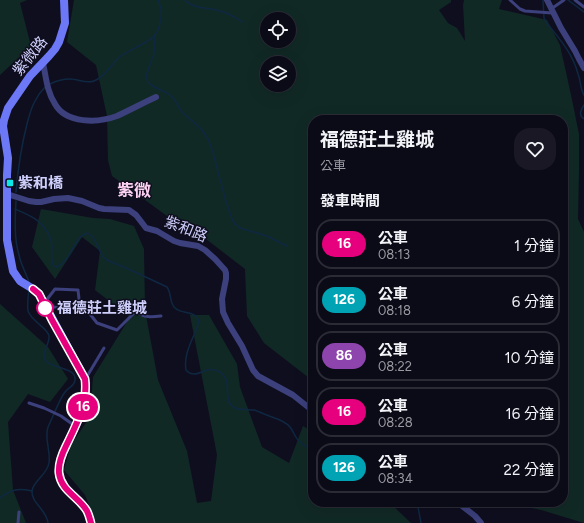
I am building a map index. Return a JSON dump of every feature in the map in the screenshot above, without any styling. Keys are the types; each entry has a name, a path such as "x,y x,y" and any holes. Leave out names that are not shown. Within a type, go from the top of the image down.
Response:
{"street":[{"name":"紫微路","path":"64,0 65,23 61,38 55,49 30,76 8,108 2,126 7,153 7,240 13,271 20,282 39,294 85,379 86,396 83,407 60,459 58,472 64,487 87,511 91,523"},
{"path":"547,0 550,11 576,51 584,68"},
{"path":"43,63 46,82 55,106 65,115 76,119 102,120 116,116 156,97"},
{"name":"紫和路","path":"7,194 36,202 68,198 82,200 104,209 129,210 136,215 148,229 157,231 174,241 198,246 205,250 225,270 226,279 222,299 223,312 242,346 253,370 258,376 293,395 308,406"},
{"path":"464,507 476,516 481,523"}],"lane":[{"path":"510,0 520,9 525,11 540,12 550,11 564,0"},
{"path":"575,0 584,7"},
{"path":"80,308 78,290 55,289 44,304 54,307 86,309 97,323 117,330 136,311 142,316 161,316"},
{"path":"85,379 104,348"},
{"path":"29,403 52,411 75,426"},
{"path":"18,523 19,512"},
{"path":"91,523 96,523"}],"green space":[{"path":"0,0 27,0 20,3 31,46 0,75"},
{"path":"74,0 451,0 451,2 439,10 448,23 457,28 465,41 464,0 502,0 499,9 547,20 560,45 579,134 578,219 584,232 584,523 528,507 568,507 568,115 308,115 308,377 264,343 247,316 245,269 206,239 178,224 112,176 108,160 107,116 96,65 67,42"},
{"path":"41,209 93,218 110,219 134,226 144,249 145,310 158,380 187,451 197,503 211,501 217,455 190,315 209,315 237,364 240,387 262,447 289,463 303,426 308,429 308,507 394,507 411,523 96,523 85,495 64,470 71,445 90,417 93,377 130,317 95,290 100,251 82,237 55,279 32,247"},
{"path":"0,304 48,347 68,379 50,402 28,394 8,422 13,490 26,523 0,523"}],"waterway":[{"path":"50,84 67,79 88,82 94,81 106,73 114,62 121,56 152,38 159,27 161,18 161,9 158,0"},
{"path":"185,0 198,7 218,10 226,13 243,22"},
{"path":"543,0 544,18 565,46 573,60 584,95"},
{"path":"568,0 584,12"},
{"path":"155,36 154,54 146,77 148,82 169,94 182,112 201,129 207,137 212,149 225,198 235,224 240,228 267,236 287,246"},
{"path":"16,192 21,150 29,115 36,99 46,86"},
{"path":"584,105 581,111 581,116 584,119"},
{"path":"16,201 15,222 17,249 29,282"},
{"path":"15,209 34,218 45,228 51,241 54,266 57,267 62,264 79,239 87,233 93,237 103,257 107,260 167,287 173,306 178,310 193,314 198,318 199,322 187,352 185,364 186,370 194,374 210,370 220,372 226,380 229,401 233,407 254,410 284,422 290,427 298,440 308,448"},
{"path":"29,290 28,311 30,315 46,330 49,336 44,353 45,359 50,364 68,370 74,375 75,378 73,384 65,392 61,399 48,427 47,436 49,463 46,471 35,484 32,491 32,495 45,514 48,523"},
{"path":"0,498 15,490 32,491"},
{"path":"418,507 421,523"}],"bus line":[{"name":"16","path":"33,289 39,294 85,379 86,396 83,407 60,459 58,472 64,487 82,504 87,511 91,523"}],"place":[{"name":"紫和橋","path":"10,183"},
{"name":"福德莊土雞城","path":"45,308"}],"district":[{"name":"紫微","path":"134,190"}]}
